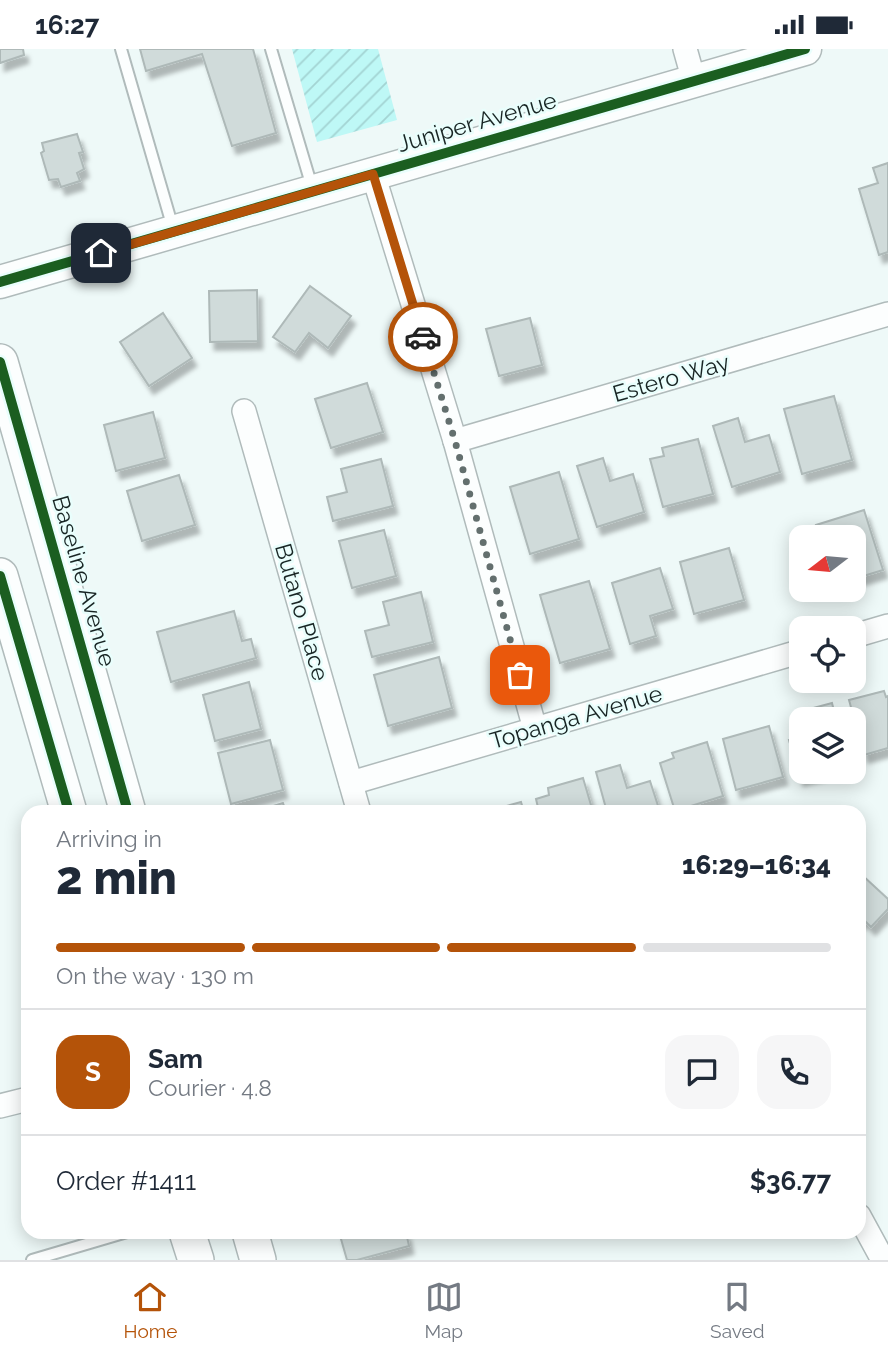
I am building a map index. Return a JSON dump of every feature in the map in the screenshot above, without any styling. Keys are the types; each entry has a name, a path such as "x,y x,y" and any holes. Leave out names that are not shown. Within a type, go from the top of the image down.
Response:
{"main road":[{"name":"Baseline Avenue","path":"0,362 126,805"},
{"path":"0,576 67,805"},
{"path":"189,1239 196,1260"},
{"path":"252,1239 258,1260"}],"street":[{"path":"685,49 694,81"},
{"name":"Juniper Avenue","path":"0,282 805,49"},
{"path":"373,174 455,441 535,729"},
{"name":"Estero Way","path":"455,441 888,314"},
{"name":"Butano Place","path":"244,411 357,805"},
{"path":"866,632 888,626"},
{"name":"Topanga Avenue","path":"351,783 789,655"},
{"path":"0,1106 21,1101"},
{"path":"866,1229 883,1260"}],"lane":[{"path":"121,49 174,231"},
{"path":"271,49 313,191"},
{"path":"32,1260 103,1239"}],"shaded area":[{"path":"292,49 378,49 397,120 317,142"}],"building":[{"path":"0,49 23,49 24,55 0,63"},
{"path":"140,49 253,49 276,133 232,146 202,54 146,71"},
{"path":"77,134 83,152 79,153 84,169 77,173 80,181 61,187 58,179 49,180 41,153 44,151 42,143"},
{"path":"888,163 888,252 879,255 859,189 878,183 873,168"},
{"path":"310,286 351,316 328,348 309,333 295,352 273,337"},
{"path":"257,290 258,341 210,342 209,291"},
{"path":"163,313 192,358 149,386 120,342"},
{"path":"530,318 542,365 499,376 486,329"},
{"path":"367,383 383,432 331,448 315,399"},
{"path":"834,396 852,460 802,474 784,409"},
{"path":"153,412 165,458 116,471 104,425"},
{"path":"738,418 745,442 769,435 780,472 732,487 713,426"},
{"path":"698,439 713,494 663,507 650,459 664,456 662,448"},
{"path":"603,458 610,481 633,474 644,512 597,527 577,466"},
{"path":"381,459 393,506 333,521 327,497 347,492 341,469"},
{"path":"559,472 579,539 530,554 510,487"},
{"path":"179,475 195,525 142,541 127,491"},
{"path":"864,510 883,570 866,575 866,525 816,525"},
{"path":"384,530 396,576 352,588 339,541"},
{"path":"729,548 744,600 694,614 680,562"},
{"path":"660,568 673,609 650,616 656,636 630,644 612,583"},
{"path":"589,581 610,649 560,663 540,595"},
{"path":"421,592 433,642 372,657 365,631 389,625 383,602"},
{"path":"234,611 242,641 251,639 256,658 171,682 157,632"},
{"path":"439,657 452,708 388,726 374,675"},
{"path":"249,682 261,729 215,741 203,695"},
{"path":"884,691 886,697 888,696 888,748 866,754 866,707 851,707 849,700"},
{"path":"832,703 833,707 817,707"},
{"path":"769,726 783,777 736,790 723,739"},
{"path":"270,740 283,790 231,804 218,753"},
{"path":"707,742 723,796 694,805 673,805 660,763 674,758 672,753"},
{"path":"620,765 627,788 650,781 658,805 605,805 596,772"},
{"path":"583,778 591,805 537,805 536,799 549,795 548,788"},
{"path":"866,879 888,899 888,909 871,927 866,922"},
{"path":"341,1239 408,1239 409,1246 357,1260 347,1260"}],"cycle path":[{"path":"0,282 805,49"},
{"path":"0,362 126,805"},
{"path":"0,576 67,805"}],"way so far":[{"path":"423,337 520,675"}],"route":[{"path":"101,253 373,174 423,337"}]}
